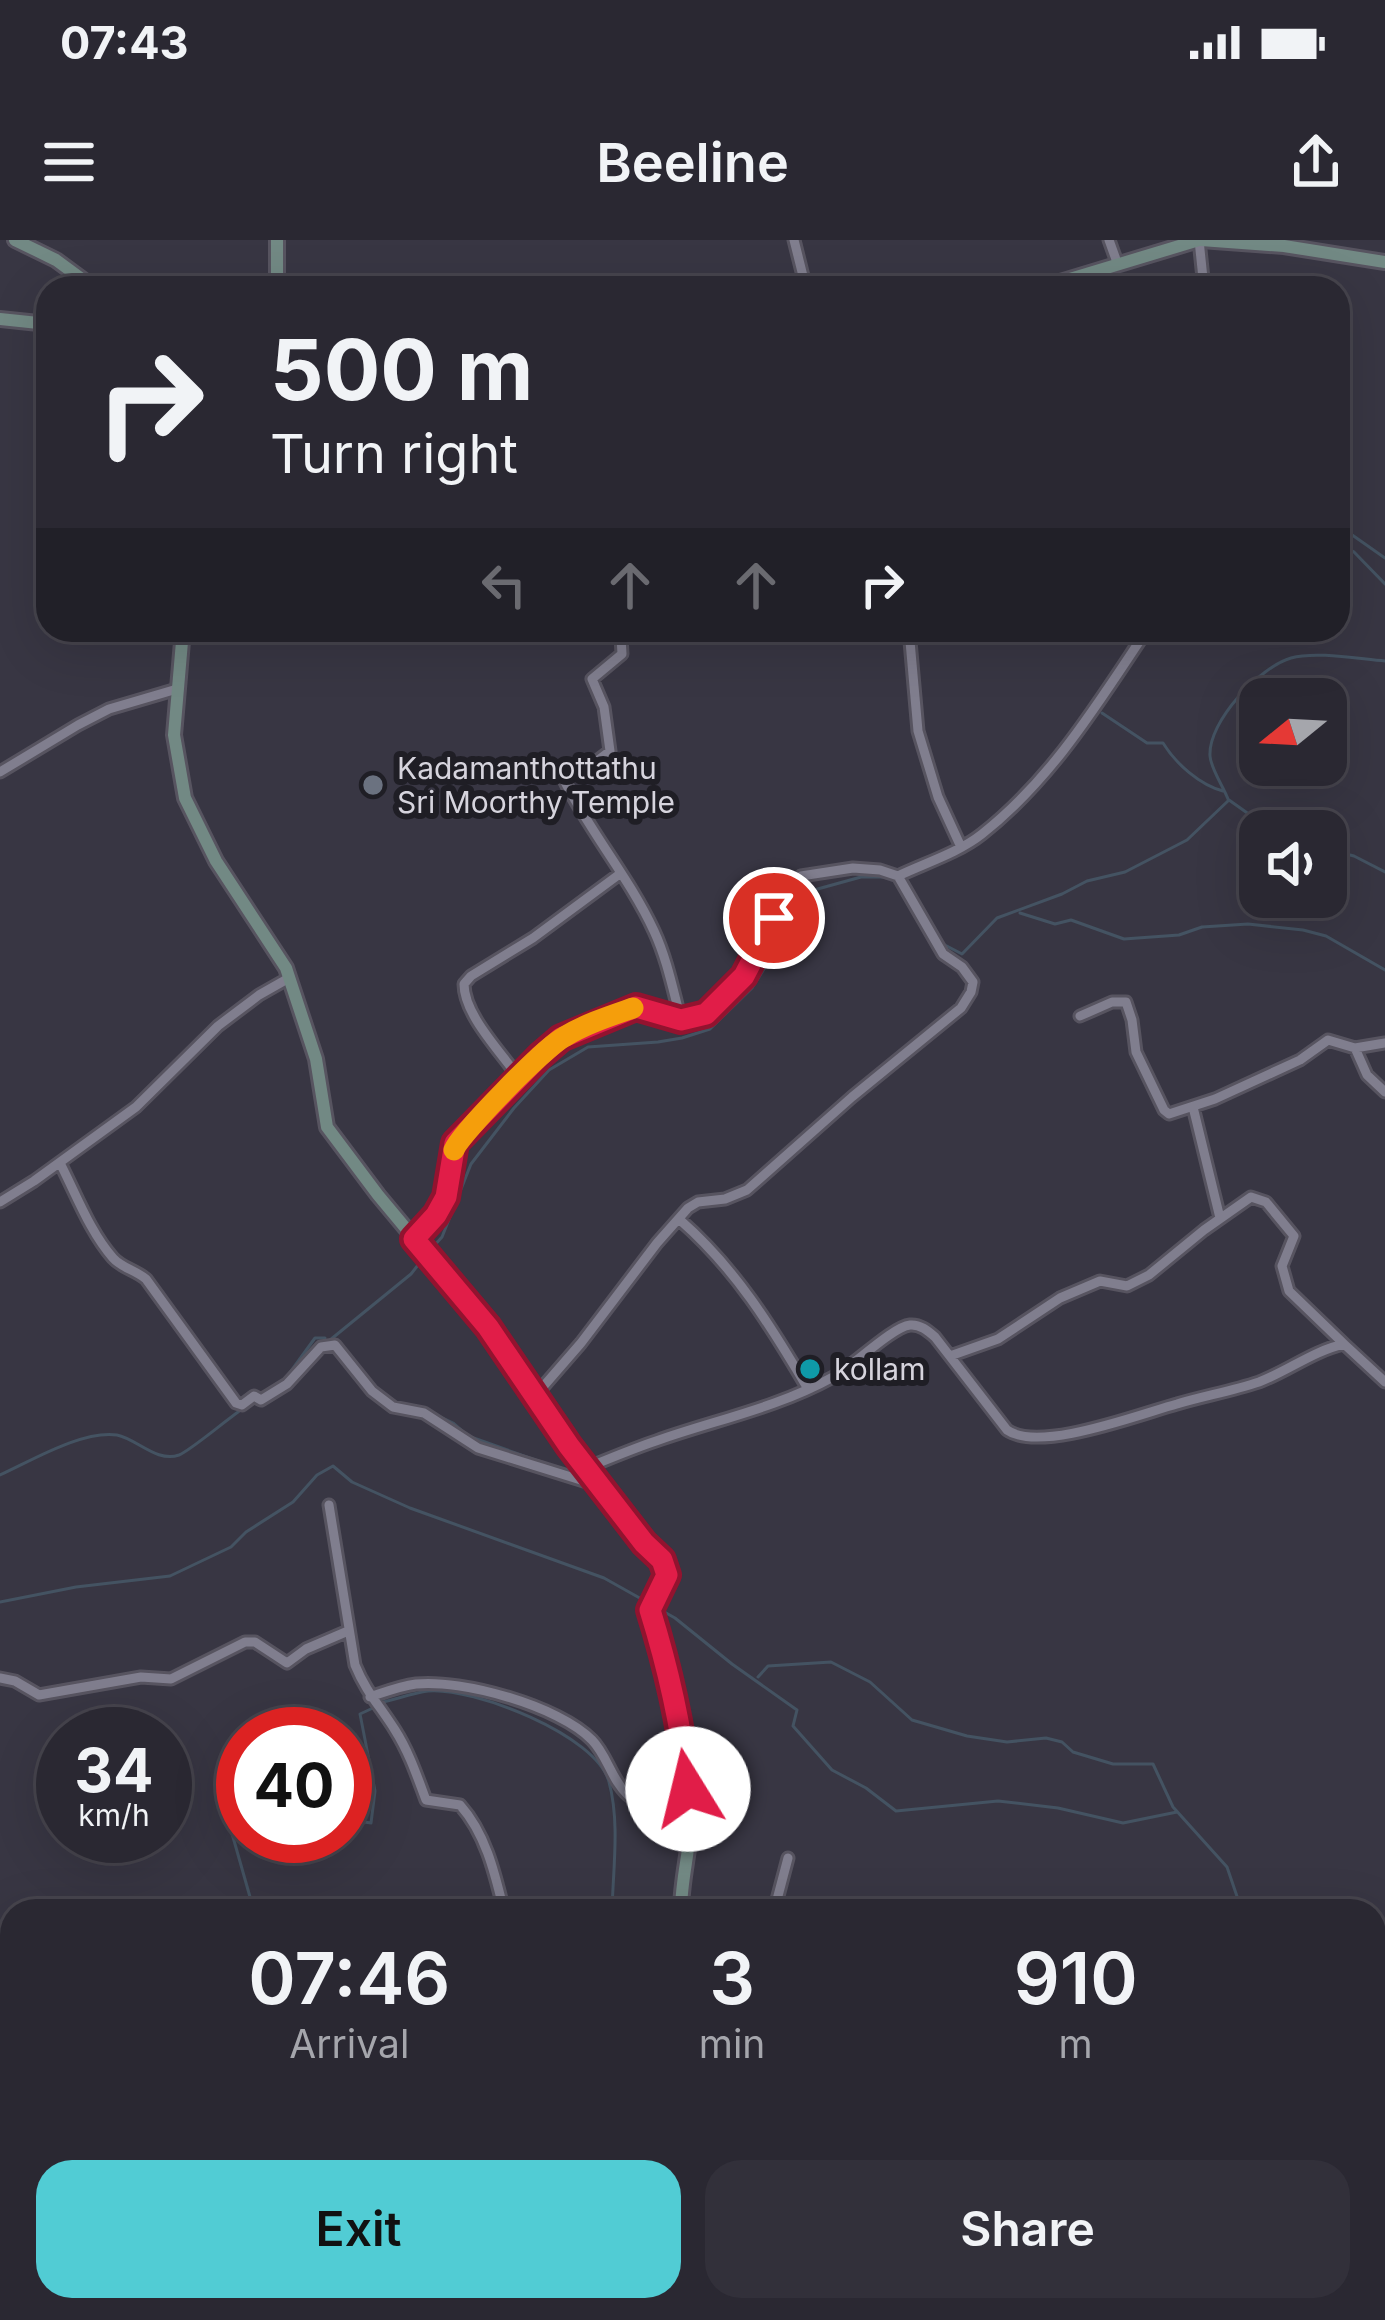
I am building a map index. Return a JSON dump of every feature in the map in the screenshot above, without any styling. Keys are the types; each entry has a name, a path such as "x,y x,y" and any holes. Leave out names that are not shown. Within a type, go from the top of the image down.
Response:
{"street":[{"path":"15,240 78,276"},
{"path":"277,240 277,276"},
{"path":"794,240 803,276"},
{"path":"1109,240 1118,265"},
{"path":"1200,240 1203,276"},
{"path":"1081,276 1200,240 1284,246 1385,262"},
{"path":"0,319 36,323"},
{"path":"182,642 174,735 185,798 215,861 286,968 316,1059 327,1127 488,1327 586,1468 662,1560 667,1575 650,1610 681,1741 691,1814 682,1899"},
{"path":"621,642 622,654 592,679 604,706 610,751 563,778 654,932 681,1020"},
{"path":"910,642 918,730 938,797 961,847"},
{"path":"898,876 982,834 1038,782 1140,642"},
{"path":"0,772 78,724 177,689"},
{"path":"414,1239 446,1197 455,1143 561,1038 636,1007 681,1020 706,1014 744,976 789,889 801,876 853,868 898,876 943,954 973,982 961,1008 746,1190 698,1202 657,1243 535,1396"},
{"path":"519,1078 469,1010 464,984 621,873"},
{"path":"0,1202 136,1107 218,1026 289,978"},
{"path":"1080,1016 1112,1002 1126,1002 1136,1052 1169,1114 1300,1060 1328,1040 1355,1048 1385,1043"},
{"path":"1355,1048 1366,1075 1385,1092"},
{"path":"1193,1106 1220,1218"},
{"path":"60,1163 103,1245 117,1263 146,1279 238,1405 254,1396 261,1400 287,1384 321,1347 335,1345 372,1391 393,1407 424,1413 495,1454 600,1486"},
{"path":"950,1356 998,1339 1060,1298 1100,1281 1126,1286 1149,1275 1251,1197 1266,1202 1294,1236 1282,1266 1289,1292 1385,1382"},
{"path":"680,1220 737,1279 767,1319 808,1390"},
{"path":"586,1468 808,1390 911,1325 935,1337 1006,1430 1033,1438 1097,1429 1260,1381 1344,1344"},
{"path":"328,1505 355,1665 413,1763 426,1800 460,1804 472,1819 501,1899"},
{"path":"0,1678 39,1695 141,1677 171,1679 245,1642 254,1642 287,1663 348,1631"},
{"path":"370,1697 416,1684 445,1684 537,1707 594,1742 625,1793 635,1800 691,1814"},
{"path":"777,1899 788,1858"}],"waterway":[{"path":"1350,533 1385,558"},
{"path":"1350,550 1385,584"},
{"path":"1228,799 1211,761 1212,742 1227,712 1251,684 1279,663 1301,656 1385,661"},
{"path":"1102,713 1147,743 1163,743 1189,773 1223,791"},
{"path":"941,943 962,954 997,918 1087,881 1125,872 1187,840 1229,800 1243,810"},
{"path":"1347,854 1385,872"},
{"path":"432,1248 442,1237 471,1164 549,1070 588,1047 658,1042 710,1029 752,988 814,890 861,877 887,877"},
{"path":"1020,913 1055,924 1071,920 1124,939 1248,924 1303,930 1326,936 1385,970"},
{"path":"330,1340 422,1260"},
{"path":"270,1389 286,1378 315,1338 325,1338"},
{"path":"341,1345 369,1380"},
{"path":"422,1408 468,1436 558,1468"},
{"path":"0,1475 57,1448 103,1435 125,1437 163,1456 179,1455 241,1410"},
{"path":"0,1602 170,1576 231,1547 333,1466 352,1482 410,1508 604,1578 645,1601"},
{"path":"659,1609 797,1710 793,1726 832,1770 896,1811 998,1801 1123,1823 1177,1812"},
{"path":"758,1677 768,1666 831,1662 870,1682 912,1720 1007,1742 1046,1738 1113,1764 1153,1764 1173,1807 1227,1867 1238,1899"},
{"path":"383,1702 428,1691 474,1697 531,1717 582,1747 600,1764 609,1782 614,1813 613,1899"},
{"path":"372,1776 372,1815"},
{"path":"240,1863 251,1899"}],"slow traffic":[{"path":"454,1150 484,1112 561,1038 633,1008"}],"place":[{"name":"Kadamanthottathu Sri Moorthy Temple","path":"373,785"},
{"name":"kollam","path":"810,1369"}],"route":[{"path":"688,1789 650,1610 667,1575 662,1560 569,1446 488,1327 414,1239 446,1197 455,1143 540,1056 561,1038 636,1007 681,1020 706,1014 744,976 774,918"}]}
